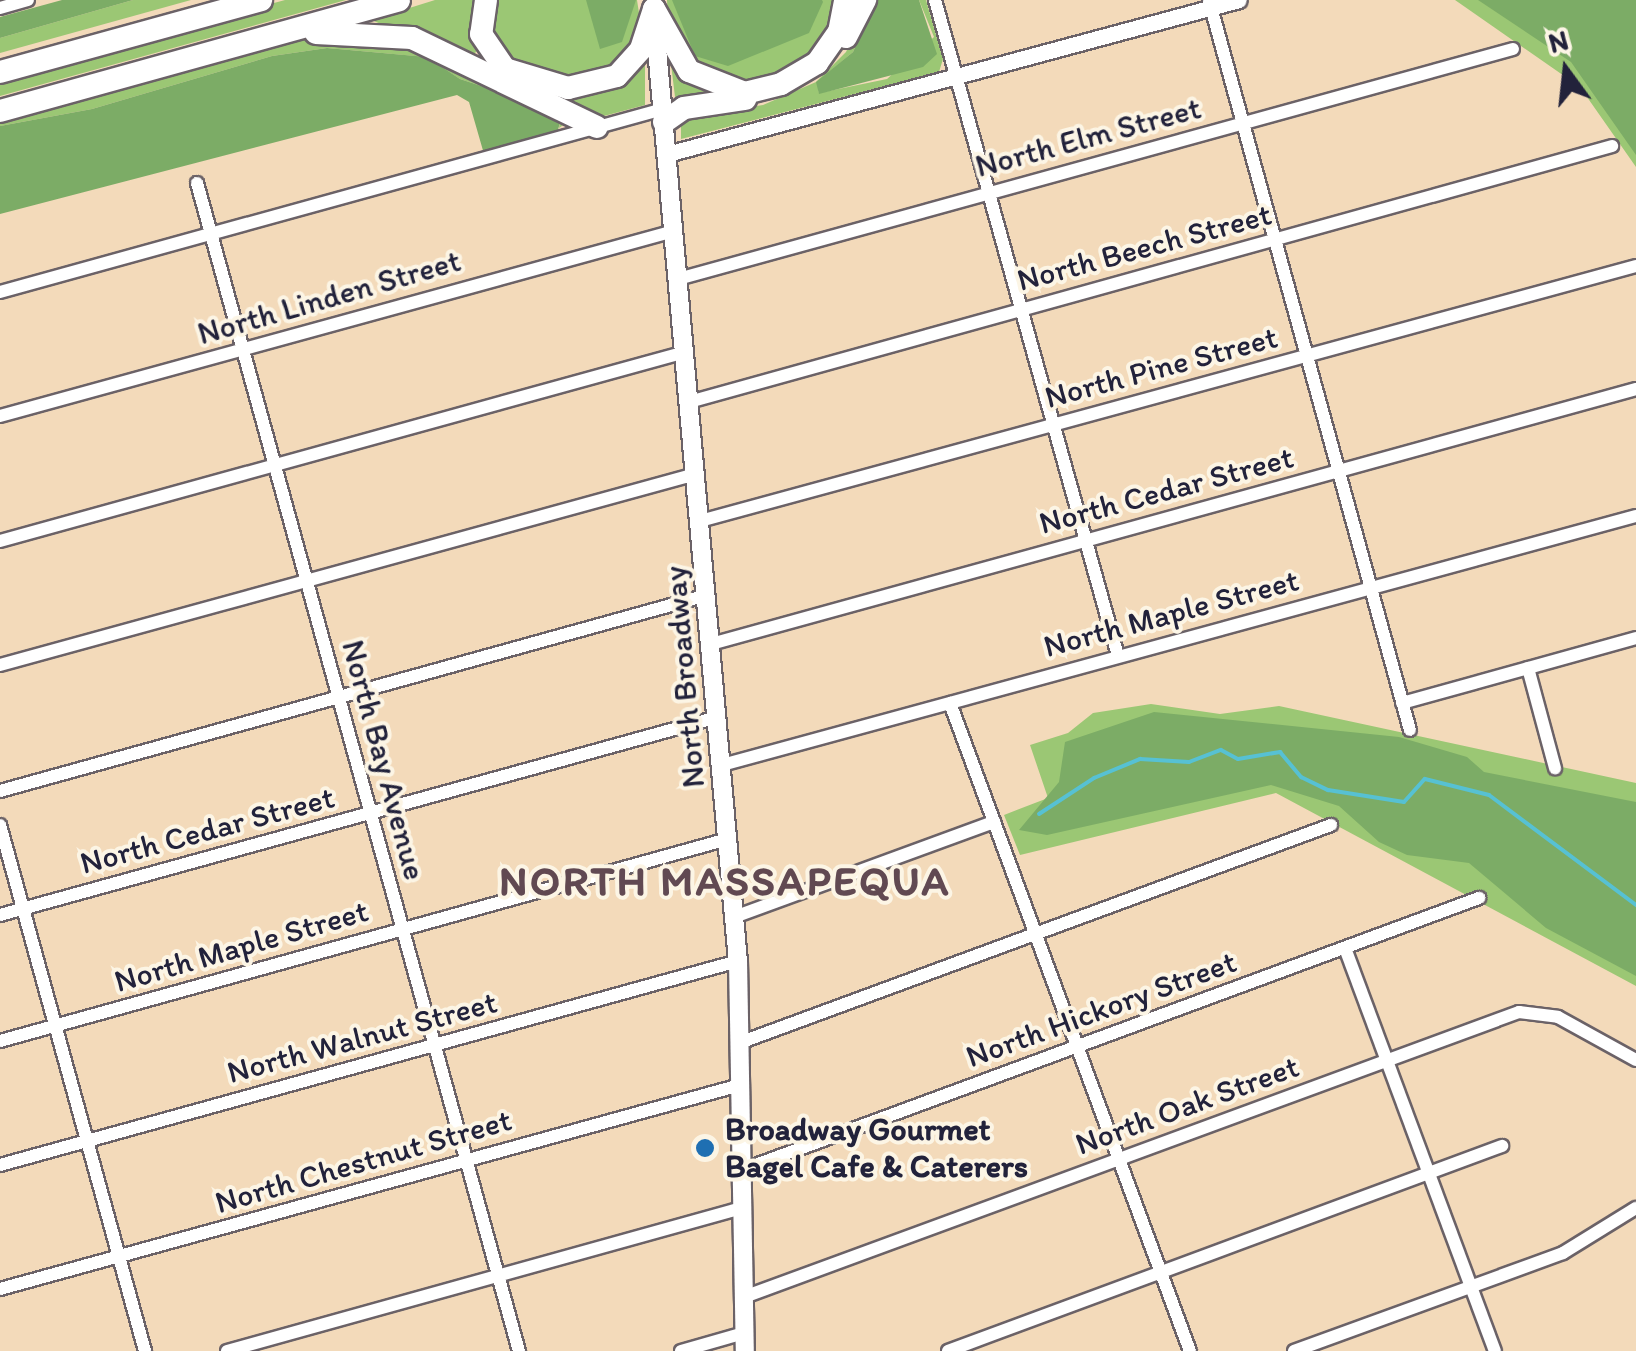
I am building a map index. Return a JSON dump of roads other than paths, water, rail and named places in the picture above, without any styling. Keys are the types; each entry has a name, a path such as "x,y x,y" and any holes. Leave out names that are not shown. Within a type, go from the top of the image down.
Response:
{"highway":[{"path":"0,111 399,0"},
{"path":"486,0 481,34 504,68 568,88 617,76 641,50 653,5"},
{"path":"653,5 688,72 745,93 781,84 817,63 840,32 846,0"},
{"path":"663,116 684,108 775,91 807,76 840,46 866,0"},
{"path":"0,72 254,2"},
{"path":"262,37 341,30 412,38 597,127"}],"main road":[{"name":"North Broadway","path":"653,5 738,961 745,1342"}],"street":[{"path":"0,8 28,0"},
{"path":"935,0 1118,656"},
{"path":"667,154 1210,4 1239,0"},
{"path":"1210,4 1410,730"},
{"name":"North Elm Street","path":"678,279 1513,49"},
{"path":"0,292 597,127 663,116"},
{"name":"North Beech Street","path":"690,402 1612,146"},
{"name":"North Bay Avenue","path":"196,183 519,1351"},
{"name":"North Linden Street","path":"0,416 674,231"},
{"name":"North Pine Street","path":"700,521 1636,266"},
{"path":"0,541 685,352"},
{"name":"North Cedar Street","path":"712,644 1636,390"},
{"path":"0,666 696,474"},
{"name":"North Maple Street","path":"722,766 1636,516"},
{"path":"0,790 707,595"},
{"path":"1402,703 1636,638"},
{"path":"1528,668 1556,768"},
{"path":"950,703 1190,1351"},
{"name":"North Cedar Street","path":"0,915 718,717"},
{"path":"734,916 994,822"},
{"path":"0,825 145,1351"},
{"path":"739,1044 1330,825"},
{"name":"North Maple Street","path":"0,1041 728,839"},
{"name":"North Hickory Street","path":"742,1170 1479,898"},
{"path":"1346,948 1495,1351"},
{"name":"North Walnut Street","path":"0,1165 738,961"},
{"name":"North Oak Street","path":"744,1296 1387,1060 1537,1011 1636,1060"},
{"name":"North Chestnut Street","path":"0,1289 740,1085"},
{"path":"948,1351 1502,1146"},
{"path":"227,1351 742,1208"},
{"path":"1294,1351 1563,1252 1636,1208"},
{"path":"681,1351 745,1342"}],"waterway":[{"path":"1039,814 1094,778 1140,759 1189,762 1221,750 1238,759 1280,752 1301,777 1328,790 1404,802 1425,779 1489,795 1636,905"}],"place":[{"name":"Broadway Gourmet Bagel Cafe & Caterers","path":"705,1148"}],"district":[{"name":"NORTH MASSAPEQUA","path":"725,881"}]}
